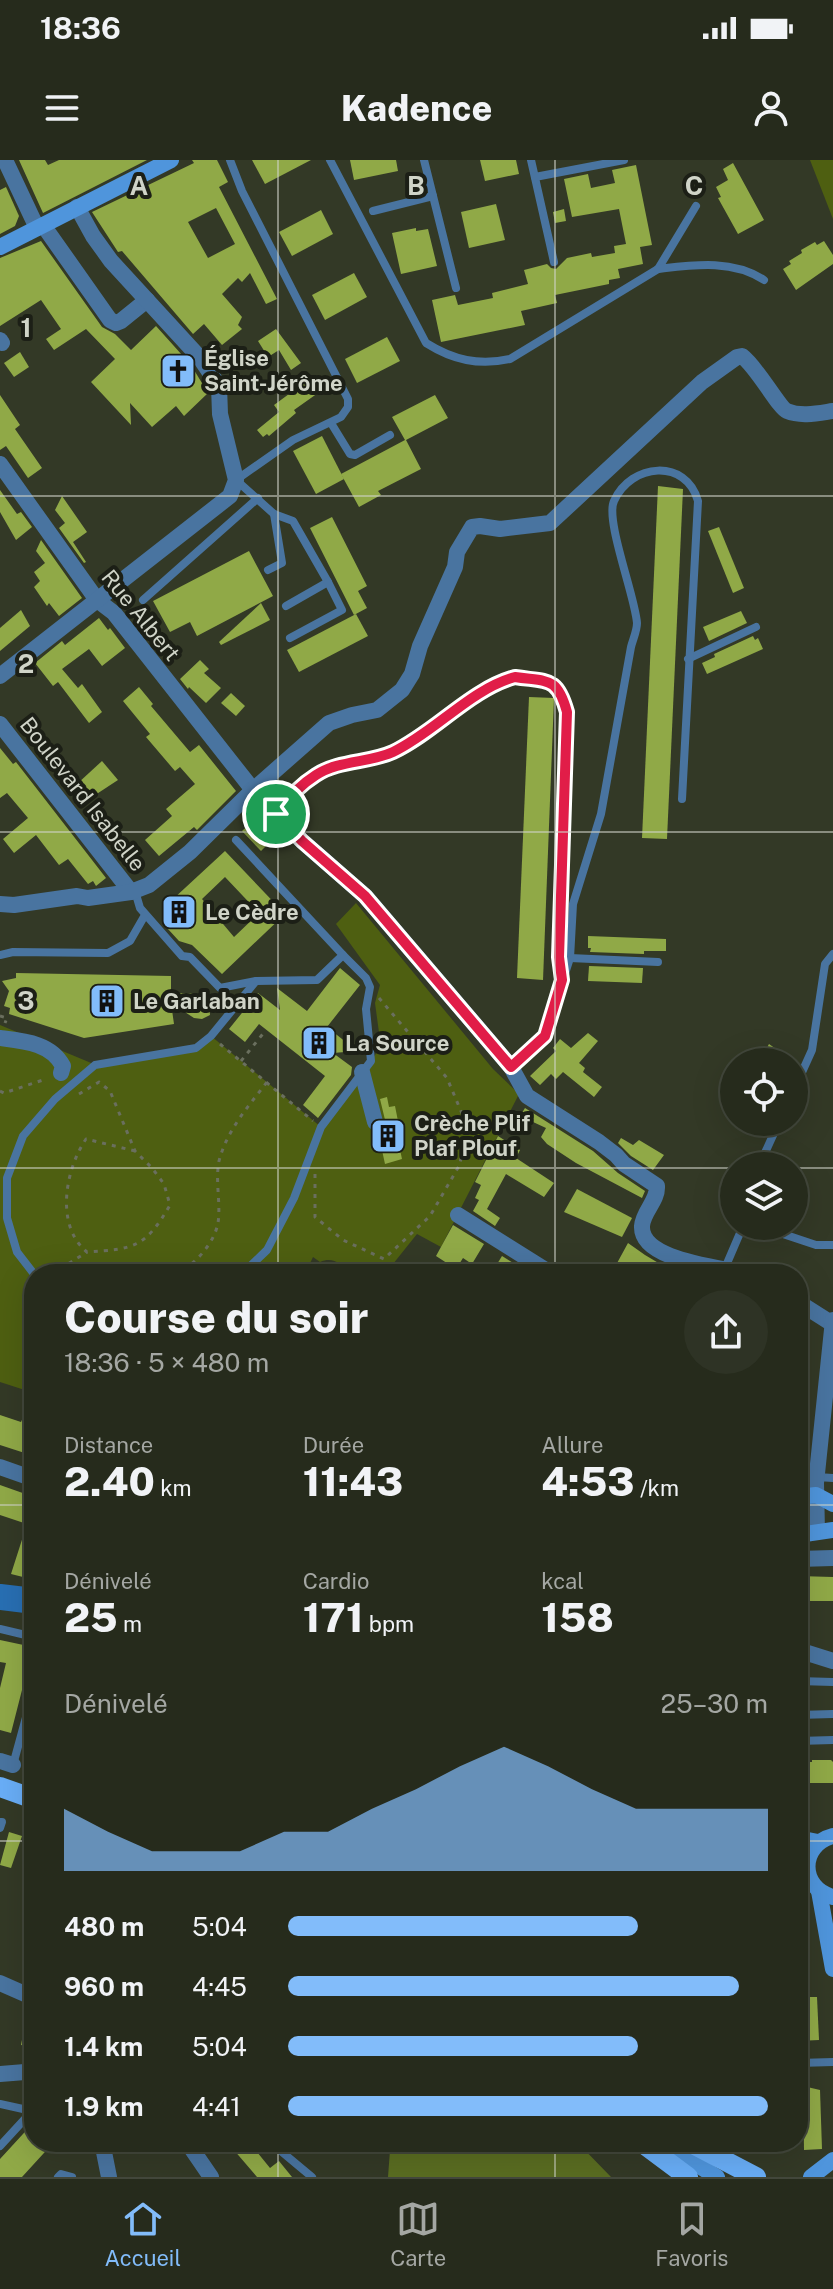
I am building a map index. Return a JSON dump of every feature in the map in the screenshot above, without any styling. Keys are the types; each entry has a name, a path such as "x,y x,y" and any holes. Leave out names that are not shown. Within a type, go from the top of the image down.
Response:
{"main road":[{"path":"0,1789 24,1797"},
{"path":"654,2152 688,2177"},
{"path":"708,2152 756,2177"}],"street":[{"path":"5,160 40,226 110,320 116,323 121,321 147,300"},
{"path":"0,247 171,160"},
{"path":"0,676 230,496 236,480 220,414 219,386 200,358 111,261 77,207"},
{"path":"0,904 14,905 77,896 88,898 149,885 190,852 253,790 329,723 377,710 402,690 412,674 420,646 455,567 457,552 472,527 500,529 550,523 557,519 702,382 737,357 742,356 754,367 788,412 812,414 833,411"},
{"name":"Rue Albert","path":"0,464 97,600 114,613 253,790 302,841 365,896 511,1067 527,1096 657,1186 657,1193 642,1223 643,1235 649,1245 665,1255 698,1264"},
{"name":"Boulevard Isabelle","path":"0,724 132,891"},
{"path":"0,1038 28,1041 52,1052 63,1066 66,1079"},
{"path":"362,1072 375,1122"},
{"path":"458,1215 536,1264"},
{"path":"808,1308 832,1322 825,1477 816,1495 825,1531"},
{"path":"0,1467 24,1475"},
{"path":"808,1496 816,1495 833,1504"},
{"path":"808,1559 833,1558"},
{"path":"808,1653 833,1661"},
{"path":"808,1856 826,1839"},
{"path":"808,1877 826,1894 833,1969"},
{"path":"0,1983 24,1994"},
{"path":"0,2074 24,2072"},
{"path":"104,2152 109,2177"},
{"path":"194,2152 210,2175"},
{"path":"676,2152 717,2177"},
{"path":"811,2177 833,2162"},
{"path":"830,2177 833,2162"}],"lane":[{"path":"230,160 242,191 348,399 345,413 331,423 293,440 236,480 274,514 293,521 342,610 290,638"},
{"path":"330,160 417,329 426,343 445,355 490,364 510,359 658,269 711,263 755,274 764,280"},
{"path":"424,160 456,288"},
{"path":"531,160 554,262"},
{"path":"535,177 624,160"},
{"path":"373,211 433,196"},
{"path":"658,269 696,206"},
{"path":"331,423 350,454 355,455 390,435"},
{"path":"511,1067 545,1036 570,958 573,904 601,814 637,627 612,504 625,484 643,474 660,470 680,474 694,486 698,501 682,799"},
{"path":"143,600 258,498"},
{"path":"268,570 282,563 274,514"},
{"path":"286,606 328,582"},
{"path":"688,659 756,627"},
{"path":"276,814 299,787 318,773 350,761 390,754 422,736 502,680 515,677 551,682 561,691 567,712 559,957 562,980"},
{"path":"236,840 366,978 370,987 366,1009 371,1061 321,1127 294,1198 267,1250 252,1264"},
{"path":"132,891 145,915 182,956 190,957 220,988 256,981 317,980 343,955"},
{"path":"0,955 13,952 108,953 130,941 145,915"},
{"path":"808,1059 825,964 833,954"},
{"path":"570,958 658,962"},
{"path":"26,1264 17,1252 7,1218 7,1178 23,1136 66,1079 95,1065 196,1048 211,1036 256,981"},
{"path":"726,1264 737,1240"},
{"path":"801,1240 816,1245 833,1245"},
{"path":"0,1629 24,1635"},
{"path":"808,1681 833,1682"},
{"path":"808,1715 833,1714"},
{"path":"6,1763 24,1715"},
{"path":"808,1741 833,1740"},
{"path":"0,1822 0,1828"},
{"path":"808,2063 833,2062"},
{"path":"0,2104 24,2108"},
{"path":"0,2146 24,2120"},
{"path":"282,2152 312,2177"},
{"path":"58,2177 61,2174 72,2177"}],"path":[{"path":"310,1155 316,1177 315,1217 343,1240 384,1259 430,1216 459,1166 469,1130 447,1078 370,987"},
{"path":"241,1061 266,1030"},
{"path":"211,1036 321,1127"},
{"path":"0,1091 4,1093 66,1079 80,1095 99,1082 110,1091 135,1151 164,1184 170,1205 157,1227 144,1240 126,1250 87,1252 68,1264"},
{"path":"191,1264 201,1255 218,1225 219,1163 230,1131 267,1082"},
{"path":"87,1252 76,1243 69,1225 66,1201 80,1148 86,1139 135,1151"}],"green space":[{"path":"810,160 833,160 833,219"},
{"path":"356,903 493,1069 519,1094 441,1247 417,1234 393,1264 340,1264 330,1260 320,1262 313,1257 310,1264 24,1264 24,1390 0,1382 0,1025 96,1065 196,1048 211,1036 321,1127 381,1047 375,1003 380,985 336,924"},
{"path":"390,2152 587,2152 611,2177 388,2177"}],"building":[{"path":"19,160 45,160 48,165 59,160 147,160 43,213"},
{"path":"192,160 217,160 228,182 219,187 277,299 266,304 250,273 242,282 238,278 222,294 242,317 238,325 242,329 222,345 204,324 193,334 122,251 118,252 92,212 194,163","holes":["216,208 235,244 208,258 188,222"]},
{"path":"252,160 311,160 265,184"},
{"path":"350,160 396,160 398,171 354,180"},
{"path":"480,160 516,160 519,174 485,181"},
{"path":"733,163 764,220 738,234 718,198 721,197 716,187 728,180 723,169"},
{"path":"636,165 652,245 640,247 643,264 618,269 620,278 609,280 609,284 555,295 557,303 521,311 525,325 441,342 432,300 455,295 458,305 493,298 492,293 528,284 524,270 547,264 556,269 567,258 591,253 592,257 615,253 614,246 626,244 619,209 572,217 564,179 588,174 591,188 615,183 612,170"},
{"path":"6,187 19,216 15,226 0,234 0,190"},
{"path":"496,204 505,240 469,248 461,212"},
{"path":"564,209 566,221 555,223 553,212"},
{"path":"321,210 333,234 292,256 279,232"},
{"path":"416,228 416,231 428,229 437,266 401,274 392,233"},
{"path":"41,241 102,327 115,334 131,350 156,326 191,365 208,393 184,416 176,406 152,427 130,403 131,425 91,382 115,359 86,329 54,350 46,339 61,329 41,300 0,326 0,258"},
{"path":"824,241 833,255 833,264 796,290 783,269 802,253 801,250"},
{"path":"354,273 367,297 325,320 312,295"},
{"path":"276,329 301,363 291,370 279,350 268,357 258,341"},
{"path":"387,337 400,361 357,383 345,359"},
{"path":"20,352 29,367 14,377 4,363"},
{"path":"305,375 318,393 294,410 296,413 269,436 263,437 257,430 279,412 274,405 289,394 286,390"},
{"path":"0,395 20,425 15,429 42,468 28,478 6,446 0,450"},
{"path":"435,395 448,418 406,440 421,469 378,491 381,495 359,507 341,474 405,440 392,417"},
{"path":"322,436 344,479 316,494 293,451"},
{"path":"658,486 683,489 667,839 642,838"},
{"path":"0,490 17,514 21,512 32,527 16,540 0,512"},
{"path":"62,496 87,532 73,542 84,563 59,528 65,523 55,510"},
{"path":"332,517 367,586 358,591 367,608 354,615 310,528"},
{"path":"719,527 744,588 733,593 708,531"},
{"path":"41,540 82,598 59,616 49,603 47,606 34,587 40,581 34,572 45,563 36,551"},
{"path":"249,551 273,596 197,636 190,622 170,632 153,601"},
{"path":"261,603 270,620 221,645 219,642"},
{"path":"21,610 30,626 0,651 0,628"},
{"path":"741,611 747,623 709,641 703,627"},
{"path":"356,614 368,636 299,672 287,650"},
{"path":"99,618 125,648 102,666 89,649 62,669 78,688 82,684 102,712 89,723 58,682 53,686 35,663 62,641 65,645"},
{"path":"753,636 755,640 758,638 763,649 707,674 702,663"},
{"path":"200,660 209,669 204,673 221,688 206,703 180,679"},
{"path":"139,687 190,752 199,745 236,791 197,830 194,827 159,856 145,840 172,816 166,809 195,784 180,767 175,771 146,737 150,734 123,701"},
{"path":"231,693 245,706 236,716 221,703"},
{"path":"529,697 554,698 543,980 517,978"},
{"path":"0,748 13,764 16,762 106,878 96,886 93,881 88,884 68,859 59,865 36,835 14,853 3,839 28,818 7,793 0,798"},
{"path":"102,761 118,780 89,799 77,784"},
{"path":"255,819 274,838 261,851 242,831"},
{"name":"Le Cèdre","path":"225,851 285,914 222,974 192,945 179,941 168,929 166,921 172,900","holes":["225,877 259,913 234,937 202,899"]},
{"path":"588,936 666,939 666,951 644,951 644,954 590,952"},
{"path":"589,966 643,968 642,983 588,981"},
{"name":"La Source","path":"340,968 360,985 327,1027 357,1051 333,1053 352,1067 351,1075 318,1118 303,1105 325,1076 259,1024 245,1042 229,1029 258,993 280,1010 277,988 307,1011"},
{"name":"Le Garlaban","path":"16,973 171,976 171,993 208,994 210,1015 202,1019 194,1018 171,1003 174,1024 84,1038 9,1014 10,1008 4,1006 9,991 2,981 16,978"},
{"path":"588,1033 598,1041 579,1063 585,1068 583,1072 602,1087 594,1097 563,1072 556,1079 551,1074 540,1085 530,1076 556,1051 553,1048 560,1039 571,1048"},
{"name":"Crèche Plif Plaf Plouf","path":"387,1097 389,1107 395,1106 398,1121 394,1122 402,1159 385,1164 378,1132 386,1124 380,1099"},
{"path":"525,1108 593,1151 645,1191 642,1198 547,1144 541,1137 546,1128 520,1116"},
{"path":"498,1136 520,1150 516,1158 554,1183 544,1197 506,1174 487,1209 500,1218 495,1226 473,1211 479,1200 475,1198 481,1185 475,1182"},
{"path":"621,1138 633,1145 639,1140 664,1155 653,1170 618,1143"},
{"path":"577,1189 632,1218 622,1237 564,1212"},
{"path":"453,1225 484,1244 472,1264 463,1258 459,1264 448,1264 436,1256"},
{"path":"628,1243 660,1264 617,1264"},
{"path":"502,1256 515,1264 497,1264"},
{"path":"0,1415 21,1422 24,1415 24,1453 0,1445"},
{"path":"0,1485 24,1493 24,1523 0,1515"},
{"path":"24,1533 23,1577 11,1574"},
{"path":"808,1576 833,1577 833,1601 808,1601"},
{"path":"0,1640 24,1645 24,1682 11,1733 0,1730 0,1688 6,1663 0,1662"},
{"path":"808,1762 833,1762 833,1783 808,1783"},
{"path":"9,1832 22,1836 11,1868 0,1865"},
{"path":"808,1997 817,1997 819,2040 808,2041"},
{"path":"808,2087 820,2090 822,2149 808,2150"},
{"path":"24,2133 24,2152 45,2152 22,2177 0,2177 0,2159"},
{"path":"236,2152 257,2152 270,2168 279,2161 292,2177 257,2177"}],"waterway":[{"path":"0,1597 24,1600"}],"place":[{"name":"Église Saint-Jérôme","path":"178,371"},
{"name":"Le Cèdre","path":"179,912"},
{"name":"Le Garlaban","path":"107,1001"},
{"name":"La Source","path":"319,1043"},
{"name":"Crèche Plif Plaf Plouf","path":"388,1136"}],"route":[{"path":"515,677 551,682 561,691 567,712 559,957 562,980 545,1036 511,1067 365,896 276,814 299,787 318,773 350,761 390,754 422,736 502,680 515,677"}]}
